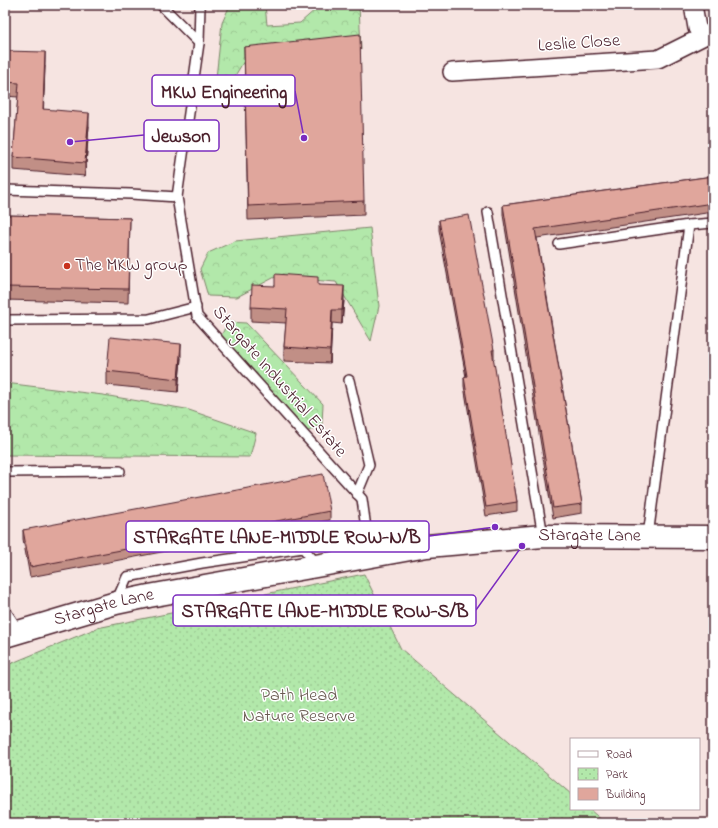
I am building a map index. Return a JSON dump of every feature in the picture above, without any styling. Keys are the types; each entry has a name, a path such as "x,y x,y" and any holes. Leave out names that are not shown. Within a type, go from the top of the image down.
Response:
{"street":[{"name":"Leslie Close","path":"693,5 697,28 709,34"},
{"name":"Leslie Close","path":"452,72 658,59 709,34"},
{"name":"Stargate Lane","path":"10,632 116,603 149,596 427,546 542,536 713,537"}],"lane":[{"path":"161,5 199,43"},
{"name":"Stargate Industrial Estate","path":"200,5 199,43 177,197 197,316 362,499 370,556"},
{"path":"5,190 177,197"},
{"path":"488,212 542,536"},
{"path":"559,244 713,223"},
{"path":"648,536 689,226"},
{"path":"5,320 149,319 196,307"},
{"path":"349,380 369,465 357,494"},
{"path":"5,472 120,471"},
{"path":"5,610 10,632"}],"green space":[{"path":"230,5 265,5 267,25 300,23 316,9 328,5 359,5 361,50 244,61 233,79 216,78 222,23"},
{"path":"370,228 379,306 371,341 336,282 275,277 237,297 208,296 200,269 208,253 235,241"},
{"path":"228,322 246,323 323,404 322,424 307,432 221,336"},
{"path":"5,383 103,395 186,409 256,433 250,457 5,455"},
{"name":"Path Head Nature Reserve","path":"364,574 401,649 570,793 570,810 590,810 605,823 5,823 5,666 97,628"}],"building":[{"path":"360,34 364,201 248,206 244,47"},
{"path":"5,51 45,52 43,109 89,113 85,163 13,157 19,83 5,82"},
{"path":"713,176 713,203 535,229 582,504 553,508 503,205"},
{"name":"The MKW group","path":"5,215 130,218 128,289 5,287"},
{"path":"469,215 494,350 492,350 517,502 486,507 464,377 467,376 439,220"},
{"path":"275,274 318,277 318,285 344,286 342,310 332,310 330,350 284,347 287,309 251,307 252,285 275,286"},
{"path":"110,337 181,344 178,379 107,371"},
{"path":"323,474 330,511 30,567 23,530"},
{"path":"713,492 713,503 711,503"}],"place":[{"name":"MKW Engineering","path":"304,138"},
{"name":"Jewson","path":"70,142"},
{"name":"The MKW group","path":"67,266"},
{"name":"STARGATE LANE-MIDDLE ROW-N/B","path":"495,527"},
{"name":"STARGATE LANE-MIDDLE ROW-S/B","path":"522,546"}]}
